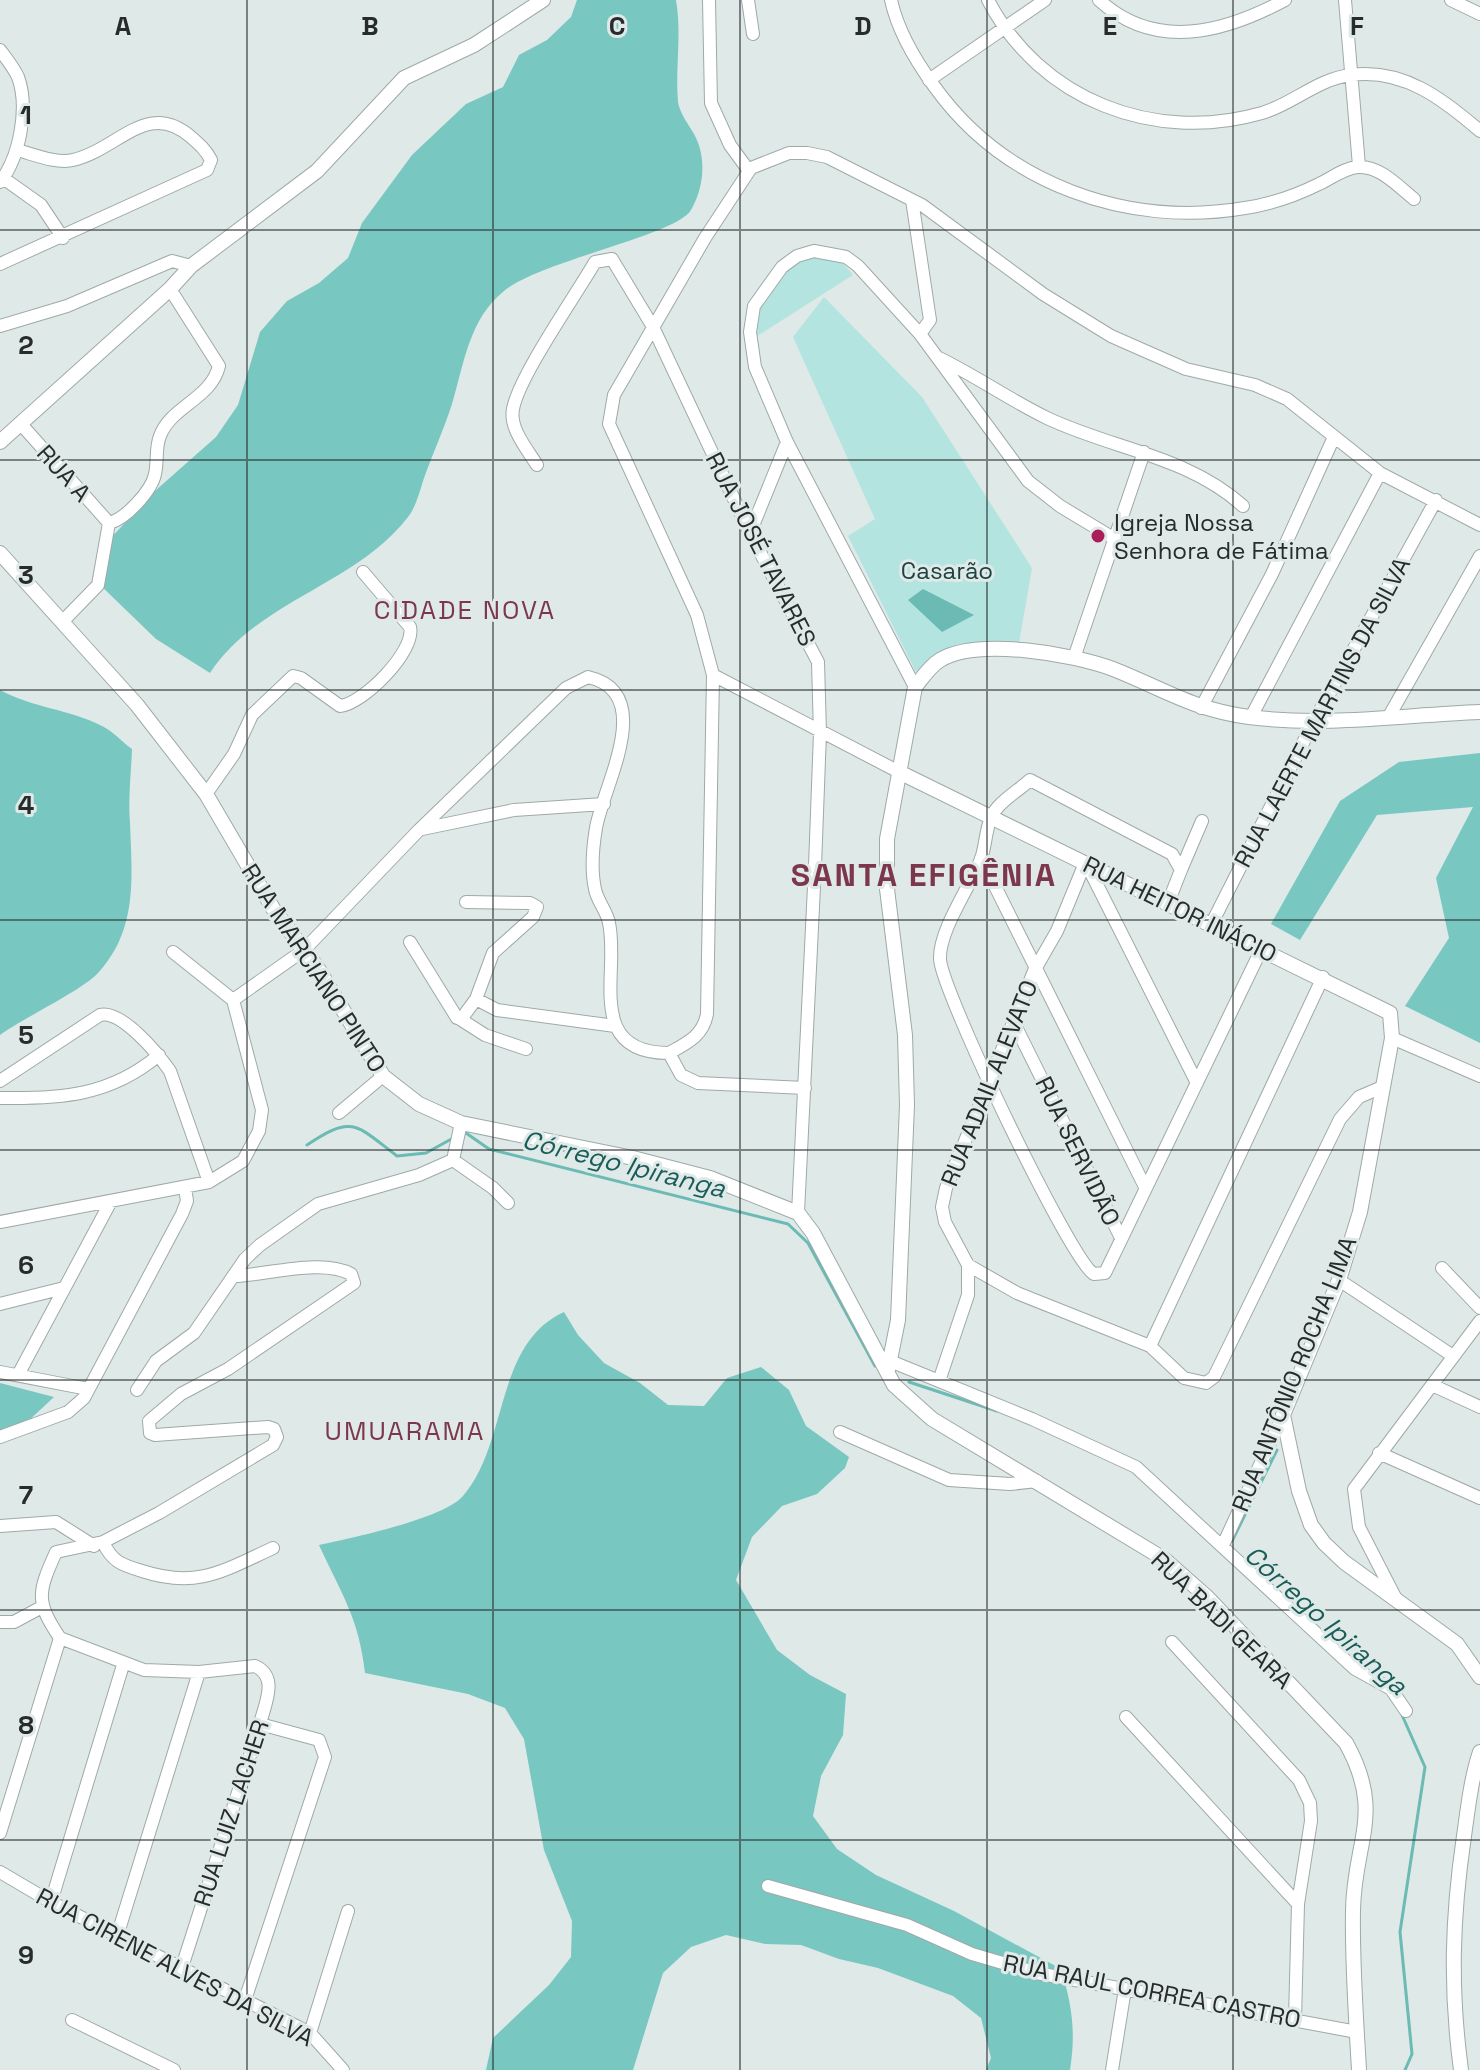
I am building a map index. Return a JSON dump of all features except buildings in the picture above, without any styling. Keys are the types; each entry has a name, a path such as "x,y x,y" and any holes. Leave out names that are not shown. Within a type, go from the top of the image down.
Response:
{"street":[{"path":"0,442 170,289 191,266 317,171 404,78 474,45 543,0"},
{"path":"709,0 711,103 730,145 749,171"},
{"path":"748,0 753,34"},
{"path":"891,0 914,58 950,109 1010,161 1042,180 1121,207 1165,213 1210,213 1281,201 1359,166 1380,172 1414,199"},
{"path":"988,0 1004,30 1055,81 1100,107 1139,119 1181,122 1237,118 1264,112 1310,87 1351,75 1384,76 1420,85 1480,131"},
{"path":"929,80 1045,0"},
{"path":"1099,0 1144,27 1175,32 1214,30 1251,18 1285,0"},
{"path":"1345,0 1359,166"},
{"path":"1451,0 1480,14"},
{"path":"0,50 18,76 21,100 17,150 2,180 41,205 63,238"},
{"path":"0,264 207,170 211,160 207,151 177,125 158,121 71,161 17,150"},
{"path":"233,1000 304,950 419,830 566,688 588,677 609,687 622,705 624,733 596,826 594,875 595,891 610,925 610,1006 615,1026 629,1041 643,1048 669,1053 693,1040 701,1031 707,1014 713,675 697,615 609,424 614,395 705,238 749,171 789,153 827,157 912,200 1043,294 1111,336 1186,369 1255,385 1287,399 1380,473 1480,525"},
{"path":"912,200 930,320 920,334"},
{"path":"915,687 787,442 755,367 750,332 754,306 782,267 797,256 814,251 846,257 920,334 1028,481 1060,506 1113,538"},
{"name":"RUA JOSÉ TAVARES","path":"537,465 517,433 512,410 531,369 595,262 612,259 653,327 750,533 818,662 820,733 798,1213"},
{"path":"0,326 67,306 172,261 191,266"},
{"path":"62,622 98,585 109,523 118,520 149,489 155,473 160,436 172,420 215,383 219,366 170,289"},
{"path":"936,357 988,382 1047,418 1144,452 1218,483 1243,506"},
{"name":"RUA A","path":"20,423 109,523"},
{"path":"1201,708 1272,574 1334,437"},
{"path":"750,533 787,442"},
{"path":"1074,658 1144,452"},
{"path":"1251,717 1380,473"},
{"name":"RUA LAERTE MARTINS DA SILVA","path":"1211,925 1313,723 1436,500"},
{"name":"RUA MARCIANO PINTO","path":"0,553 137,705 206,794 274,910 304,950 383,1076 419,1104 461,1125 684,1171 798,1213"},
{"path":"1388,718 1480,556"},
{"path":"206,794 234,754 252,715 293,676 301,678 340,706 354,705 405,653 413,637 410,627 363,572"},
{"path":"1406,1711 1391,1689 1355,1669 1223,1545 1124,1460 939,1381 889,1366 898,1320 907,1105 905,1035 887,889 887,839 915,687 930,668 954,654 989,648 1074,658 1113,669 1201,708 1251,717 1313,723 1480,712"},
{"name":"RUA HEITOR INÁCIO","path":"713,675 990,820 1323,977 1390,1013"},
{"path":"1181,870 1172,854 1030,780 997,808 990,820 981,858 945,938 940,960 941,973 988,1078 1079,1258 1094,1274 1105,1273 1262,948"},
{"path":"419,830 514,810 604,804"},
{"path":"1168,903 1202,821"},
{"path":"981,858 1034,971 1145,1187"},
{"path":"1086,864 1197,1083"},
{"name":"RUA ADAIL ALEVATO","path":"968,1265 948,1230 942,1207 946,1188 988,1078 1034,971 1057,931 1086,864"},
{"path":"460,1019 476,999 493,953 533,917 537,907 530,903 466,902"},
{"path":"410,942 450,1012 485,1035 526,1049"},
{"path":"0,1222 209,1182 243,1161 259,1131 261,1119 257,1085 233,1000 173,952"},
{"path":"1150,1346 1323,977"},
{"path":"476,999 497,1010 615,1026"},
{"path":"0,1081 106,1013 118,1017 159,1055 178,1090 209,1182"},
{"name":"RUA ANTÔNIO ROCHA LIMA","path":"1223,1545 1283,1415 1339,1280 1360,1212 1380,1088 1392,1038 1390,1013"},
{"name":"RUA SERVIDÃO","path":"1013,1021 1121,1238"},
{"path":"1392,1038 1480,1076"},
{"path":"669,1053 681,1075 698,1083 805,1088"},
{"path":"0,1098 97,1091 130,1078 159,1055"},
{"path":"339,1113 383,1076"},
{"path":"939,1381 968,1295 968,1265 1017,1293 1150,1346 1184,1378 1201,1384 1214,1377 1340,1119 1359,1097 1380,1088"},
{"path":"453,1160 461,1125"},
{"path":"453,1160 493,1188 508,1203"},
{"path":"137,1390 156,1361 194,1333 260,1245 318,1204 419,1175 453,1160"},
{"path":"0,1437 78,1407 182,1214 187,1201 185,1188"},
{"path":"18,1375 110,1203"},
{"name":"RUA BADI GEARA","path":"798,1213 889,1366 900,1394 915,1408 1164,1559 1208,1598 1346,1743 1358,1764 1367,1810 1353,1908 1359,2070"},
{"path":"118,1933 199,1672 161,1672 123,1665 60,1638 40,1608 41,1591 56,1552 99,1544 159,1513 273,1445 277,1437 274,1429 268,1427 163,1436 150,1433 148,1426 153,1416 181,1394 228,1369 354,1283 351,1274 337,1268 311,1267 234,1276"},
{"path":"1442,1268 1480,1308"},
{"path":"1339,1280 1453,1356"},
{"path":"0,1304 64,1288"},
{"path":"1395,1597 1359,1527 1354,1501 1359,1479 1480,1321"},
{"path":"0,1372 88,1389"},
{"path":"1432,1385 1480,1407"},
{"path":"1283,1415 1299,1491 1311,1525 1344,1562 1457,1644 1480,1677"},
{"path":"840,1432 949,1480 1010,1484 1037,1481"},
{"path":"1379,1453 1480,1498"},
{"path":"0,1526 56,1522 99,1544 120,1564 184,1580 221,1573 273,1548"},
{"path":"0,1622 14,1622 40,1608"},
{"path":"0,1833 60,1638"},
{"path":"1172,1642 1307,1792 1311,1821 1298,1904 1295,2019"},
{"path":"51,1902 123,1665"},
{"name":"RUA LUIZ LACHER","path":"182,1967 270,1684 264,1670 255,1666 199,1672"},
{"path":"1126,1717 1298,1904"},
{"path":"245,2000 325,1757 319,1740 260,1724"},
{"path":"1461,2070 1453,2012 1452,1941 1472,1778 1480,1752"},
{"name":"RUA CIRENE ALVES DA SILVA","path":"0,1872 51,1902 118,1933 310,2033 343,2070"},
{"name":"RUA RAUL CORREA CASTRO","path":"768,1886 907,1925 972,1954 1012,1966 1176,2001 1357,2032"},
{"path":"310,2033 348,1911"},
{"path":"1112,2070 1125,1989"},
{"path":"72,2020 174,2070"},
{"path":"139,2070 147,2056"}],"green space":[{"path":"814,257 843,263 853,275 754,338 759,310 770,287 788,270"},
{"name":"Casarão","path":"824,297 922,397 1032,568 1019,643 958,644 916,672 848,536 875,519 793,337"}],"shaded area":[{"path":"577,0 676,0 678,102 698,143 702,162 701,182 691,210 661,229 522,280 492,302 469,343 449,413 408,517 387,540 362,560 254,628 230,648 210,673 156,639 96,581 105,544 155,491 216,437 238,405 260,332 287,301 319,283 348,258 362,223 412,155 466,104 503,87 519,55 547,40 571,17"},
{"path":"923,589 974,615 942,632 908,600"},
{"path":"0,690 25,701 89,720 110,731 132,749 130,902 120,939 111,956 90,980 0,1035"},
{"path":"1480,753 1480,1043 1405,1006 1449,938 1436,878 1473,807 1377,815 1300,940 1271,924 1340,801 1399,762"},
{"path":"564,1312 578,1335 604,1363 640,1383 668,1405 704,1406 727,1378 761,1367 789,1390 806,1426 849,1457 845,1468 817,1494 782,1506 752,1537 736,1580 777,1650 810,1675 846,1694 843,1735 821,1776 813,1816 837,1849 876,1875 954,1911 1061,1969 1072,2019 1070,2070 986,2070 991,2058 981,2018 953,1996 878,1968 839,1959 801,1945 765,1944 726,1935 691,1947 663,1973 633,2070 486,2070 493,2038 549,1985 571,1957 572,1921 544,1850 524,1739 505,1708 468,1694 365,1673 354,1621 319,1545 417,1520 463,1496 478,1474 513,1370 525,1347 541,1327"},
{"path":"0,1383 54,1397 25,1424 0,1433"}],"waterway":[{"name":"Córrego Ipiranga","path":"307,1145 322,1135 345,1127 363,1131 397,1156 426,1153 455,1137"},
{"name":"Córrego Ipiranga","path":"462,1134 466,1133 489,1149 788,1224 808,1243 875,1366"},
{"name":"Córrego Ipiranga","path":"909,1382 997,1411"},
{"path":"1232,1541 1277,1450"},
{"name":"Córrego Ipiranga","path":"1402,1715 1425,1767 1400,1932 1412,2054 1405,2070"}],"place":[{"name":"Igreja Nossa Senhora de Fátima","path":"1098,536"}],"district":[{"name":"CIDADE NOVA","path":"465,610"},
{"name":"SANTA EFIGÊNIA","path":"924,875"},
{"name":"UMUARAMA","path":"405,1431"}]}
